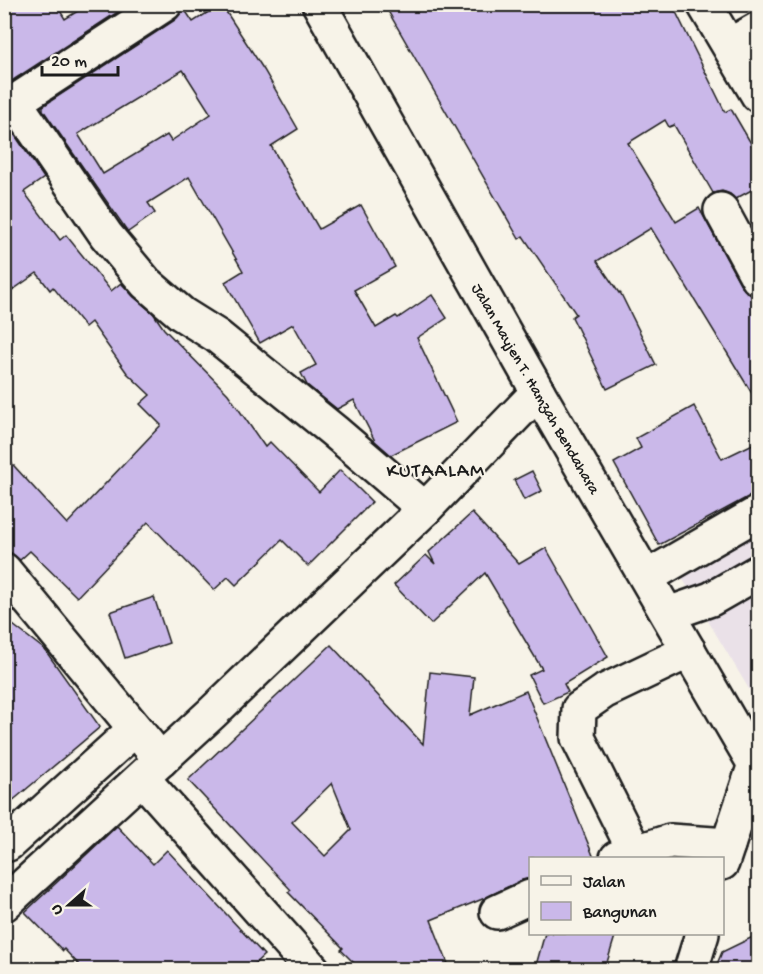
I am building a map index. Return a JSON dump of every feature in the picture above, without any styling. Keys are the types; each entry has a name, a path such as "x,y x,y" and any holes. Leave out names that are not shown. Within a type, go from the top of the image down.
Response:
{"street":[{"path":"165,4 10,105 106,235 146,284 182,314 217,336 326,424 425,509"},
{"path":"704,4 759,95"},
{"name":"Jalan Mayjen T. Hamzah Bendahara","path":"319,5 538,392 757,767"},
{"path":"730,45 759,29"},
{"path":"721,210 759,278"},
{"path":"4,904 151,769 425,509 538,392"},
{"path":"646,577 759,513"},
{"path":"4,570 135,729 151,769 313,969"},
{"path":"668,614 711,599 759,572"},
{"path":"689,651 605,691 579,709 578,738 626,855 670,842 725,854 757,767"},
{"path":"4,845 8,844 135,729"},
{"path":"497,912 529,898"},
{"path":"691,969 701,935"}],"shaded area":[{"path":"758,523 758,704 678,571"}],"building":[{"path":"4,4 56,4 65,19 89,4 130,4 4,86"},
{"path":"221,4 264,70 298,129 271,146 319,229 361,205 395,267 354,290 376,328 396,316 398,318 432,295 447,318 417,338 457,422 391,455 375,441 354,400 337,409 307,385 301,373 316,365 293,324 260,343 225,282 243,271 189,177 148,203 155,213 128,232 43,110 43,106 175,20 183,7 193,22","holes":["183,70 211,114 171,141 167,135 103,174 78,134"]},
{"path":"384,4 672,4 725,112 731,109 759,157 759,186 735,199 722,191 713,193 674,125 669,127 665,120 628,143 676,222 699,208 742,287 759,307 759,405 651,228 597,261 620,292 656,365 607,389 572,317 576,314 523,236 519,239"},
{"path":"12,131 44,178 24,192 60,240 66,235 111,291 121,283 153,313 164,329 228,394 265,447 270,442 319,492 340,470 372,502 308,566 282,540 236,585 228,577 214,590 148,522 77,597 30,551 20,560 4,547 4,455 67,524 161,425 140,404 150,395 127,373 91,322 85,327 53,287 50,290 37,273 4,296 4,136"},
{"path":"694,406 722,459 759,441 759,491 659,545 614,463 641,448 636,438"},
{"path":"532,471 542,491 524,500 514,480"},
{"path":"472,513 519,564 546,548 608,657 564,684 568,692 543,703 529,675 542,669 485,573 431,624 394,585 426,555 435,564 429,552"},
{"path":"154,597 169,643 125,658 110,612"},
{"path":"4,618 45,650 100,727 4,808"},
{"path":"331,645 423,744 430,672 474,677 470,715 526,691 594,857 529,857 529,878 431,920 450,969 360,969 341,950 343,948 288,892 291,890 188,780","holes":["332,783 351,830 325,856 292,822"]},
{"path":"117,826 153,864 167,850 264,955 249,969 83,969 25,912"},
{"path":"759,934 759,969 715,969 722,952"},
{"path":"544,935 615,935 605,969 535,969"}],"district":[{"name":"KUTAALAM","path":"436,469"}]}
